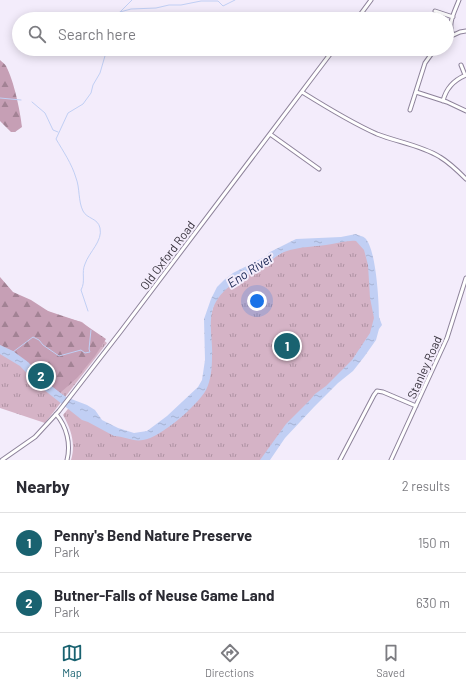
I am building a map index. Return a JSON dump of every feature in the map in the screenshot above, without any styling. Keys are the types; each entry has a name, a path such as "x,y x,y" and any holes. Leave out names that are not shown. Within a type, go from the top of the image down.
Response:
{"street":[{"path":"362,12 371,0"},
{"path":"454,14 458,0"},
{"path":"454,35 466,31"},
{"name":"Old Oxford Road","path":"2,460 34,437 59,411 329,56"},
{"path":"410,110 425,63 430,56"},
{"path":"443,101 448,88 454,81 466,75 461,65"},
{"path":"302,92 355,124 439,156 455,168 466,179"},
{"path":"416,92 466,111"},
{"path":"270,134 318,169"},
{"name":"Stanley Road","path":"391,460 447,338 466,278"},
{"path":"340,460 375,393 378,391 383,392 416,406"},
{"path":"56,414 63,423 68,437 69,450 66,460"}],"green space":[{"path":"0,60 6,65 9,72 18,104 22,127 15,132 11,132 0,121"},
{"path":"352,238 363,241 372,266 376,319 371,337 353,362 262,460 71,460 73,442 63,415 72,404 103,424 141,437 199,393 205,380 207,331 217,292 296,244"},
{"path":"0,277 13,292 31,300 48,311 81,322 106,339 95,356 77,378 60,393 17,355 0,345"},
{"path":"0,279 29,312 46,310 55,315 82,322 107,343 45,423 0,408"}],"water":[{"name":"Eno River","path":"356,234 365,238 372,252 376,275 379,317 382,325 379,329 376,340 353,371 338,383 285,438 270,460 260,460 286,424 315,394 326,386 352,360 370,333 374,318 370,298 368,265 364,250 356,241 347,241 284,252 225,290 215,304 212,312 212,365 206,390 195,404 178,420 150,438 136,440 114,436 82,420 38,385 20,366 0,354 0,345 13,351 28,362 50,385 66,397 87,405 95,410 102,420 118,428 134,433 147,431 167,416 198,387 202,380 205,360 204,319 217,287 224,280 233,273 296,239 341,237"}],"waterway":[{"path":"120,12 132,0"},
{"path":"120,12 131,9 156,8 201,1 218,1 223,6 235,0"},
{"path":"88,311 81,290 83,283 83,271 87,260 98,242 100,228 97,222 87,216 83,211 74,173 56,139 68,113 83,104 91,93 93,85 100,73 105,56"},
{"path":"0,98 21,100"},
{"path":"32,102 45,113 53,130 58,132"},
{"path":"13,352 33,337 59,356 81,350 85,353 90,352 91,330"}],"place":[{"name":"Penny's Bend Nature Preserve","path":"287,346"},
{"name":"Butner-Falls of Neuse Game Land","path":"41,376"}]}
